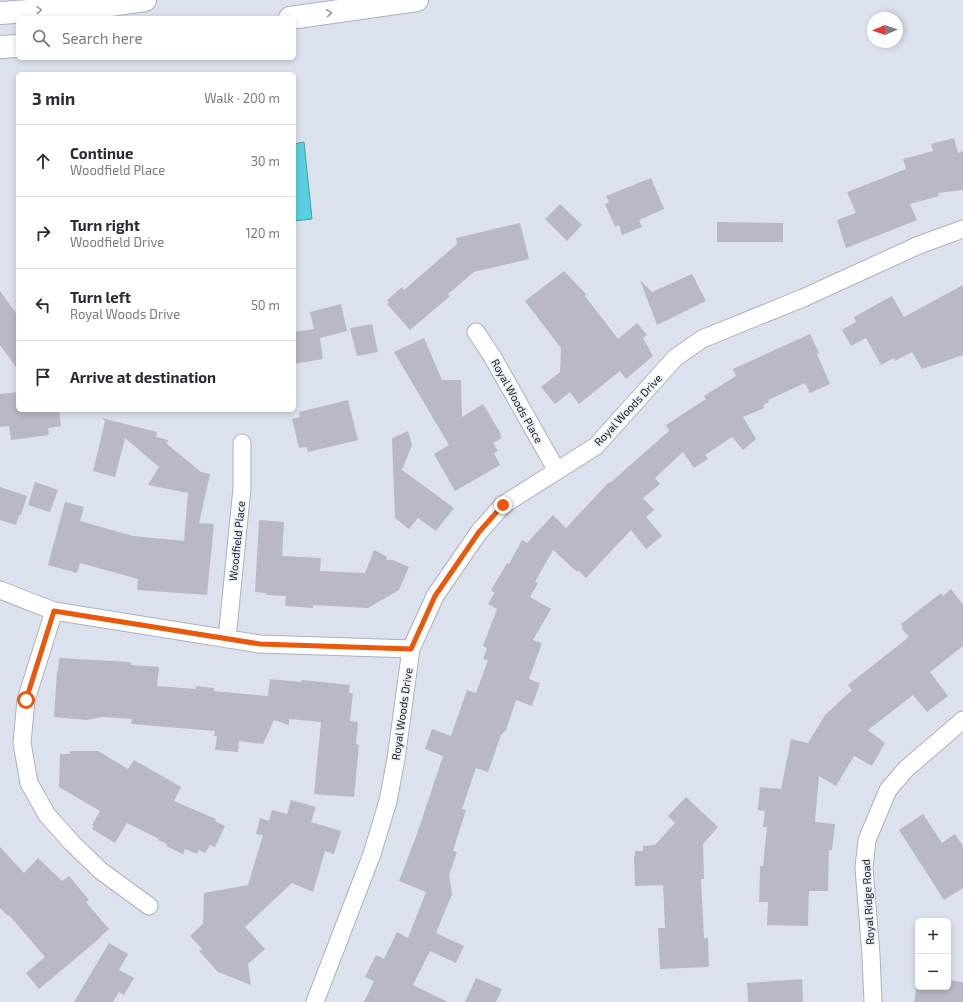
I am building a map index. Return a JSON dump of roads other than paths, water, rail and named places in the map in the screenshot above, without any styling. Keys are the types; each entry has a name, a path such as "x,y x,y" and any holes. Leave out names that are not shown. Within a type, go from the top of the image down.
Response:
{"highway":[{"path":"0,13 103,6 145,0"},
{"path":"296,17 417,0"},
{"path":"0,47 16,46"}],"street":[{"name":"Royal Woods Drive","path":"315,1002 372,854 388,801 396,759 411,649 435,596 479,532 503,505 596,446 675,358 702,339 803,298 919,245 963,229"},
{"name":"Royal Woods Place","path":"476,332 492,356 557,471"},
{"name":"Woodfield Place","path":"227,639 242,488 242,443"},
{"path":"0,590 54,611 260,644 411,649"},
{"path":"54,611 26,700 22,743 29,783 47,815 72,843 101,871 149,906"},
{"name":"Royal Ridge Road","path":"873,1002 864,868 866,840 888,790 906,769 963,720"}],"water":[{"path":"304,142 312,219 296,221 296,144"}]}
